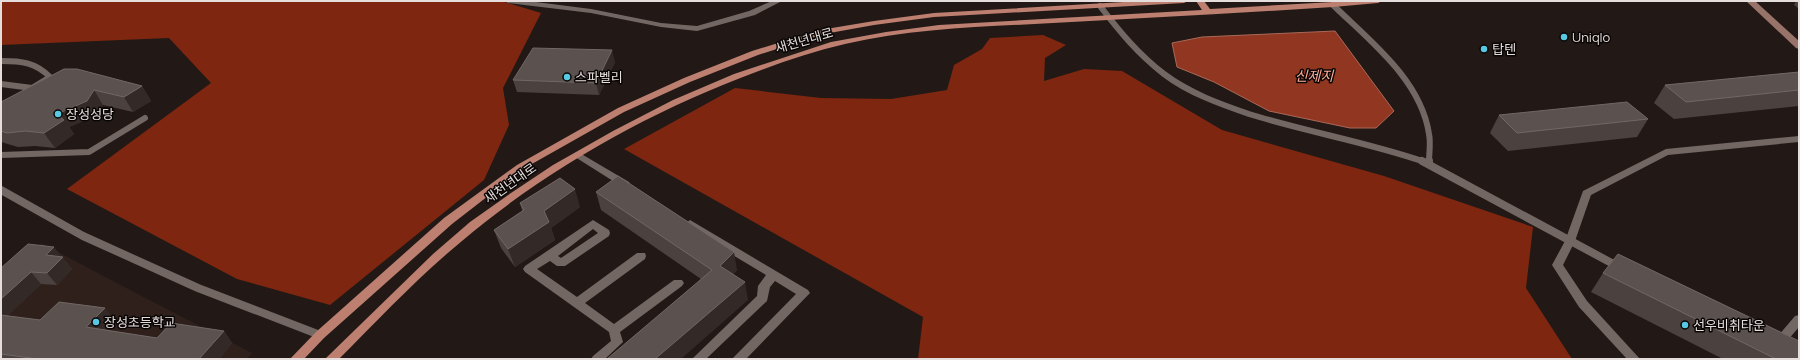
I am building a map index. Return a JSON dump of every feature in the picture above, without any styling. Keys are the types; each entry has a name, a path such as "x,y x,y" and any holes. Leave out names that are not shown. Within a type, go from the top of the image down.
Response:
{"main road":[{"name":"새천년대로","path":"296,359 320,335 448,221 520,168 550,149 622,110 687,80 749,56 823,32 874,23 934,15 1099,3 1184,1"},
{"path":"1200,1 1208,13"},
{"name":"새천년대로","path":"331,359 434,260 473,225 542,176 630,124 692,94 753,69 835,44 887,34 939,27 1208,13 1378,1"},
{"path":"1029,9 1034,22"}],"street":[{"path":"508,1 591,11 661,25 697,29 752,13 778,1"},
{"path":"1750,1 1799,46"},
{"path":"1634,359 1583,304 1557,265 1570,241 1587,193 1666,152 1799,139"},
{"path":"578,155 632,188"},
{"path":"679,217 804,293 738,359"},
{"path":"550,256 529,269 614,330 617,342 597,359"},
{"path":"577,303 641,256"},
{"path":"698,359 763,298 764,286 774,274"},
{"path":"614,330 678,283"},
{"path":"1776,346 1799,319"}],"lane":[{"path":"1099,3 1109,18 1144,59 1182,85 1206,98 1282,124 1387,149 1429,163 1626,271"},
{"path":"1333,5 1395,66 1416,97 1429,134 1429,163"},
{"path":"1,61 28,62 42,68 50,78 21,96"},
{"path":"1,84 32,88"},
{"path":"1,155 89,152 145,118"},
{"path":"1,190 83,236 198,288 320,335"}],"shaded area":[{"path":"1,1 501,1 541,13 503,88 509,125 484,180 330,305 237,279 67,189 211,83 169,38 1,45"},
{"path":"1043,35 1066,45 1045,58 1044,81 1084,69 1122,71 1222,130 1384,176 1533,227 1526,288 1572,359 918,359 923,317 624,149 735,88 821,98 891,99 947,90 954,65 982,49 990,38"},
{"name":"장성초등학교","path":"41,243 252,353 246,359 1,359 1,276"}],"water":[{"name":"신제지","path":"1335,31 1394,111 1376,128 1350,128 1269,111 1214,82 1177,67 1172,43 1202,37"}],"building":[{"path":"533,48 612,50 596,83 513,80"},
{"path":"64,69 77,69 142,86 124,97 94,90 87,101 57,114 64,120 44,133 25,131 7,133 1,131 1,102"},
{"path":"1799,72 1799,90 1686,102 1665,85"},
{"path":"1627,102 1648,119 1517,133 1499,115"},
{"path":"618,176 734,252 720,266 745,282 655,359 607,359 712,270 596,192"},
{"path":"560,178 575,189 544,211 549,222 508,249 494,230 524,210 520,203"},
{"path":"28,244 54,247 46,255 63,257 47,273 31,272 1,299 1,268"},
{"path":"1618,254 1799,341 1799,359 1776,359 1603,273"},
{"path":"59,302 105,308 86,327 157,338 171,323 224,331 199,359 38,359 1,354 1,315 40,320"}],"place":[{"name":"Uniqlo","path":"1564,37"},
{"name":"탑텐","path":"1484,49"},
{"name":"스파벨리","path":"567,77"},
{"name":"장성성당","path":"58,114"},
{"name":"장성초등학교","path":"96,322"},
{"name":"선우비취타운","path":"1685,325"}]}
